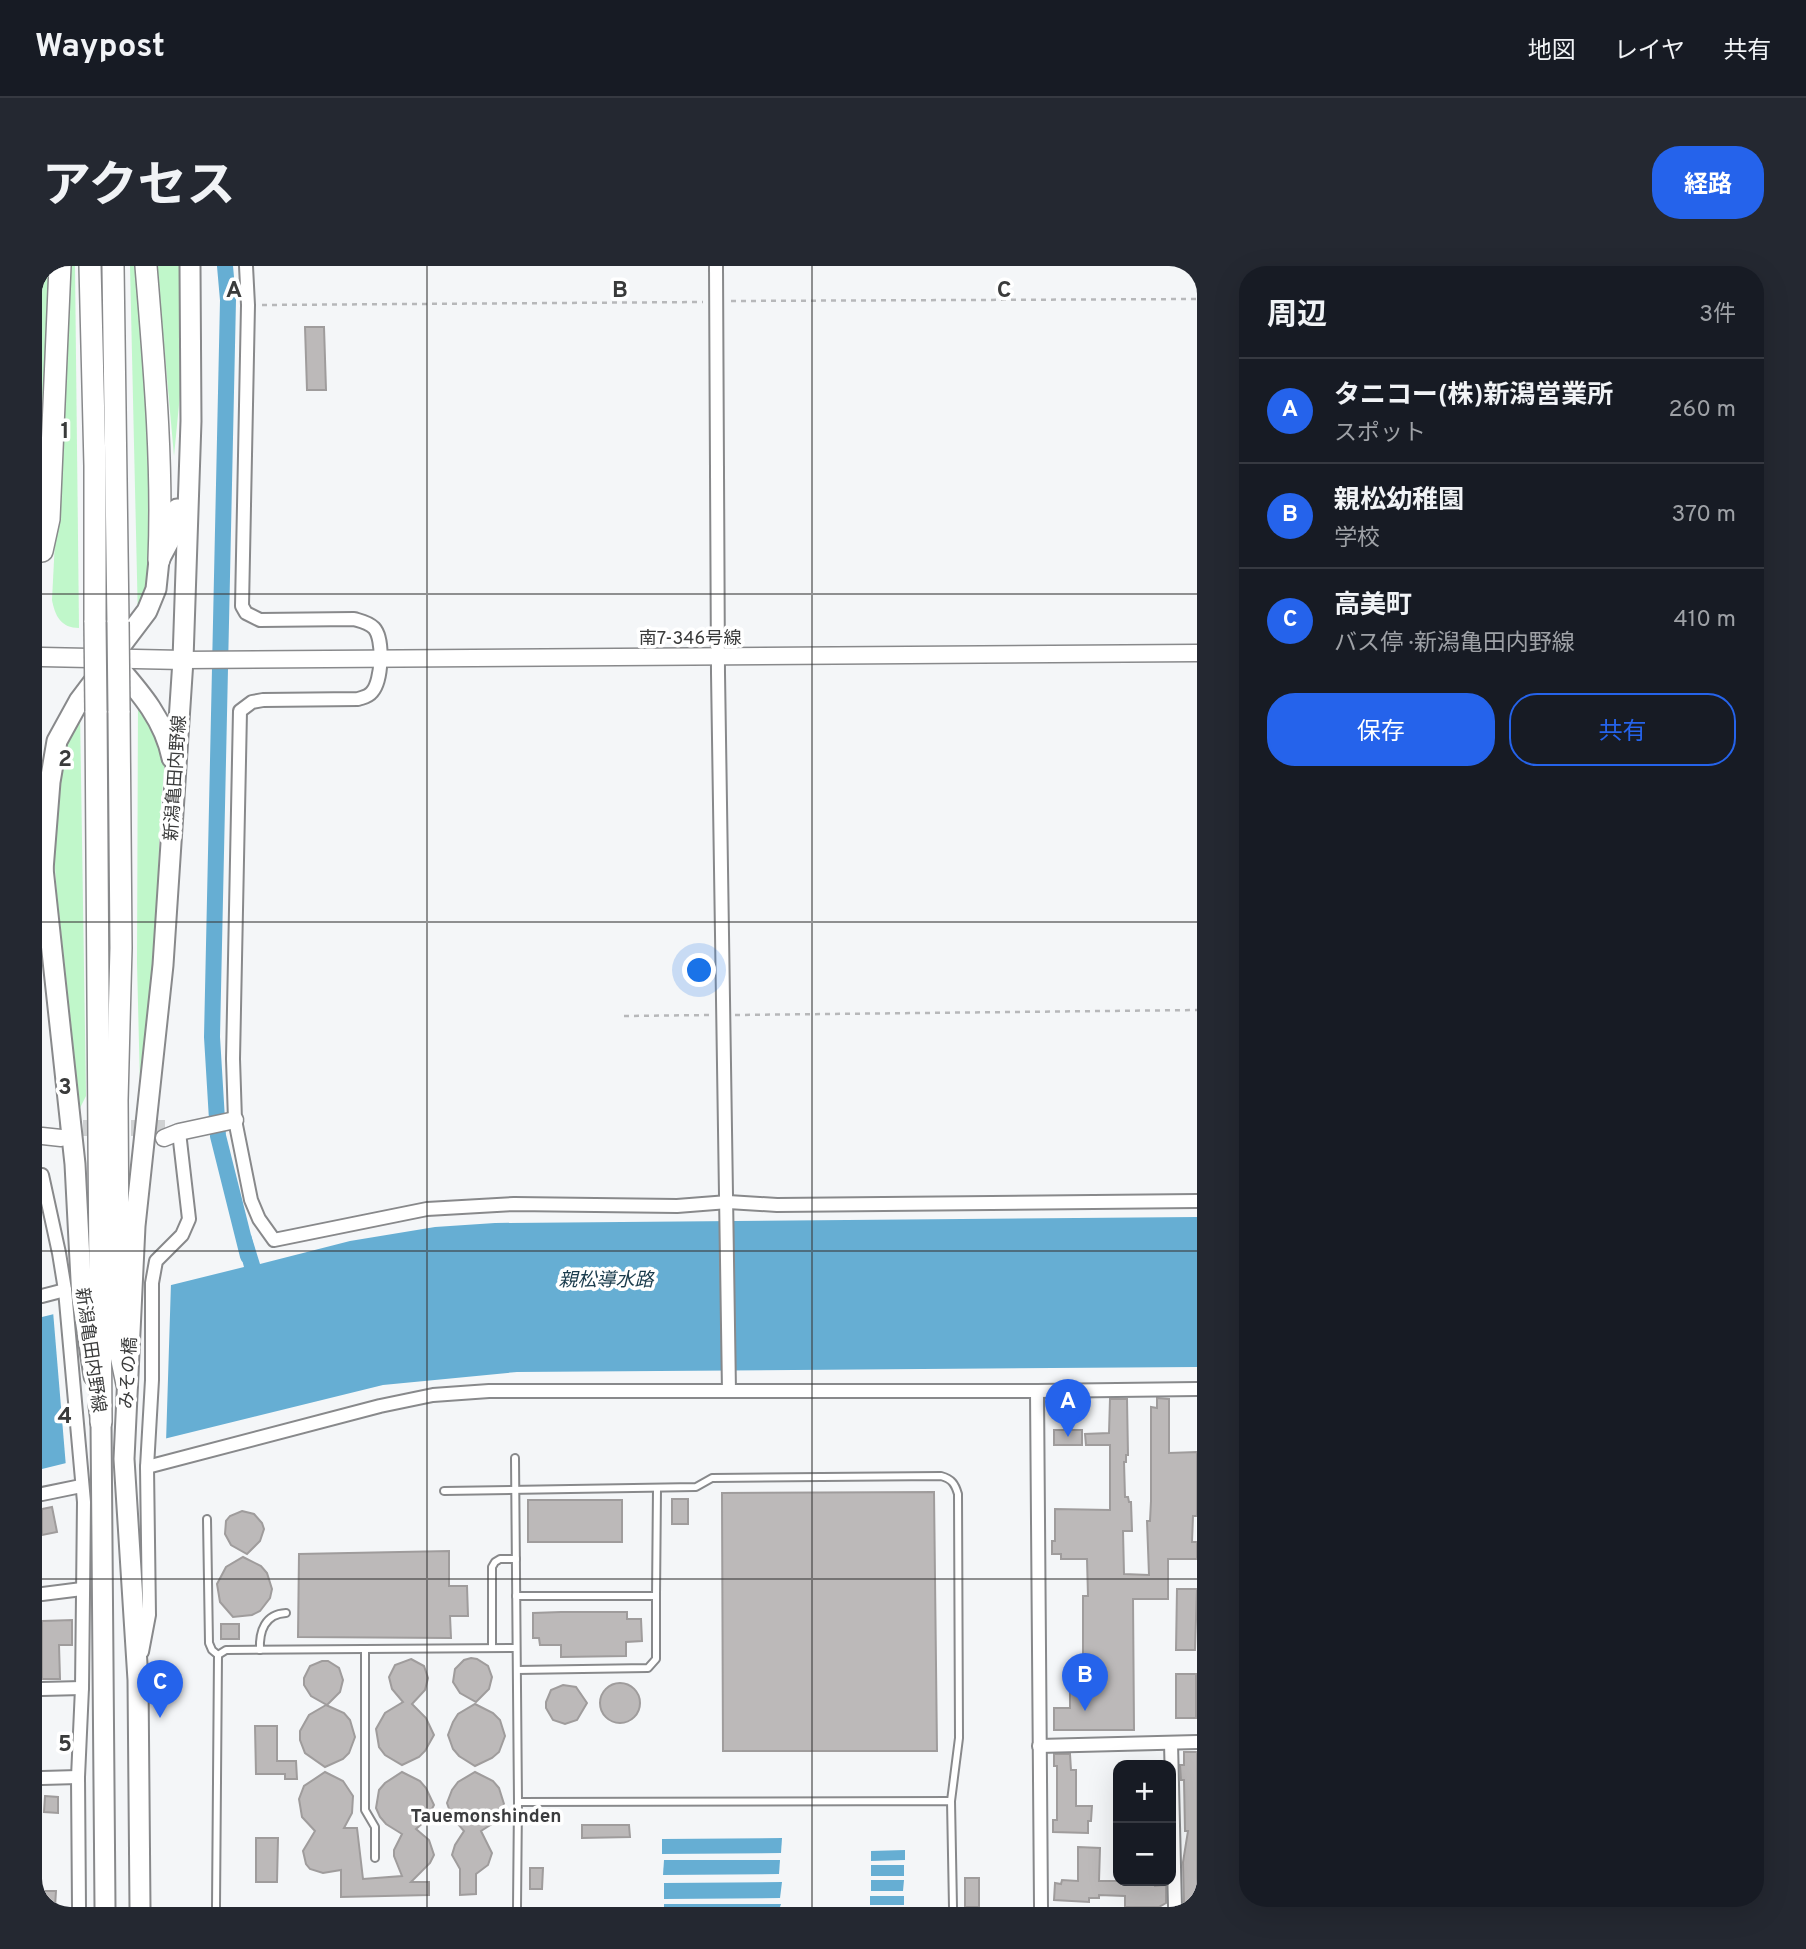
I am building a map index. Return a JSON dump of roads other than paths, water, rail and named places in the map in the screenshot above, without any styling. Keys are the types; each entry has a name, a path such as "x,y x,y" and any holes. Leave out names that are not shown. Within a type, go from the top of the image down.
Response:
{"highway":[{"path":"42,551 49,519 60,266"},
{"path":"90,266 95,467 96,711 94,1294 101,1422"},
{"path":"113,266 121,948 117,1100 94,1294 119,1346 127,1384"},
{"path":"146,266 161,510 159,560"}],"main road":[{"name":"新潟亀田内野線","path":"94,1294 139,1188 163,965 183,660 191,372 190,266"},
{"name":"新潟亀田内野線","path":"94,1294 75,1164 43,896 42,866 50,782 57,741 79,701 138,625 152,601 159,560 174,532 176,522 191,372"},
{"path":"42,657 183,660"},
{"path":"112,659 154,712 167,740 175,777"},
{"name":"みその橋","path":"127,1384 124,1459 138,1680"},
{"name":"みその橋","path":"101,1422 105,1907"},
{"path":"138,1680 140,1907"}],"street":[{"path":"246,266 248,306 242,606 246,612 260,620 365,622 379,637 380,660 378,680 369,695 358,699 263,700 252,702 240,711 232,1121 251,1200 259,1219 274,1240 427,1209 514,1204 727,1207 1197,1201"},
{"path":"716,266 722,1015 729,1385"},
{"name":"南7-346号線","path":"183,660 1197,653"},
{"path":"138,1680 149,1615 147,1453 152,1380 152,1283 156,1261 183,1235 189,1219 170,1133 232,1121"},
{"path":"42,1134 60,1133"},
{"path":"42,1175 59,1253 94,1294 80,1469 84,1502 78,1777 79,1907"},
{"path":"42,1296 94,1294"},
{"path":"147,1467 380,1406 433,1395 489,1391 729,1385 1037,1391 1197,1389"},
{"path":"1037,1391 1041,1907"},
{"path":"42,1494 81,1486"},
{"path":"42,1594 82,1589"},
{"path":"42,1689 82,1688"},
{"path":"1039,1746 1197,1742"},
{"path":"1171,1743 1175,1907"},
{"path":"42,1778 78,1777"}],"lane":[{"path":"515,1458 517,1907"},
{"path":"444,1491 657,1489 696,1487 712,1478 948,1478 955,1484 958,1494 959,1738 951,1801 953,1907"},
{"path":"517,1670 648,1668 656,1659 657,1489"},
{"path":"208,1519 209,1643 218,1655 216,1907"},
{"path":"492,1648 492,1567 500,1559 516,1559"},
{"path":"516,1596 656,1596"},
{"path":"260,1650 261,1632 265,1623 271,1617 286,1614"},
{"path":"218,1655 226,1650 516,1648"},
{"path":"365,1649 366,1810 375,1827 375,1858"},
{"path":"518,1802 951,1801"}],"water":[{"name":"親松導水路","path":"1197,1217 1197,1367 517,1372 383,1385 42,1469 42,1317 244,1267 236,1238 251,1235 260,1264 350,1241 435,1227 495,1223"},
{"path":"782,1838 781,1853 662,1854 662,1839"},
{"path":"905,1850 905,1860 871,1861 871,1851"},
{"path":"664,1860 780,1860 779,1874 663,1875"},
{"path":"871,1865 904,1865 904,1876 871,1876"},
{"path":"871,1880 904,1880 903,1891 871,1891"},
{"path":"782,1882 780,1898 664,1899 664,1883"},
{"path":"870,1896 904,1896 904,1905 870,1905"},
{"path":"664,1904 781,1904 780,1907 664,1907"}],"waterway":[{"path":"225,266 228,300 212,1037 218,1136 248,1256"}],"tunnel":[{"path":"59,1128 165,1128"}],"place":[{"name":"タニコー(株)新潟営業所","path":"1068,1437"},
{"name":"親松幼稚園","path":"1085,1711"},
{"name":"高美町","path":"160,1718"}],"district":[{"name":"Tauemonshinden","path":"486,1815"}]}
